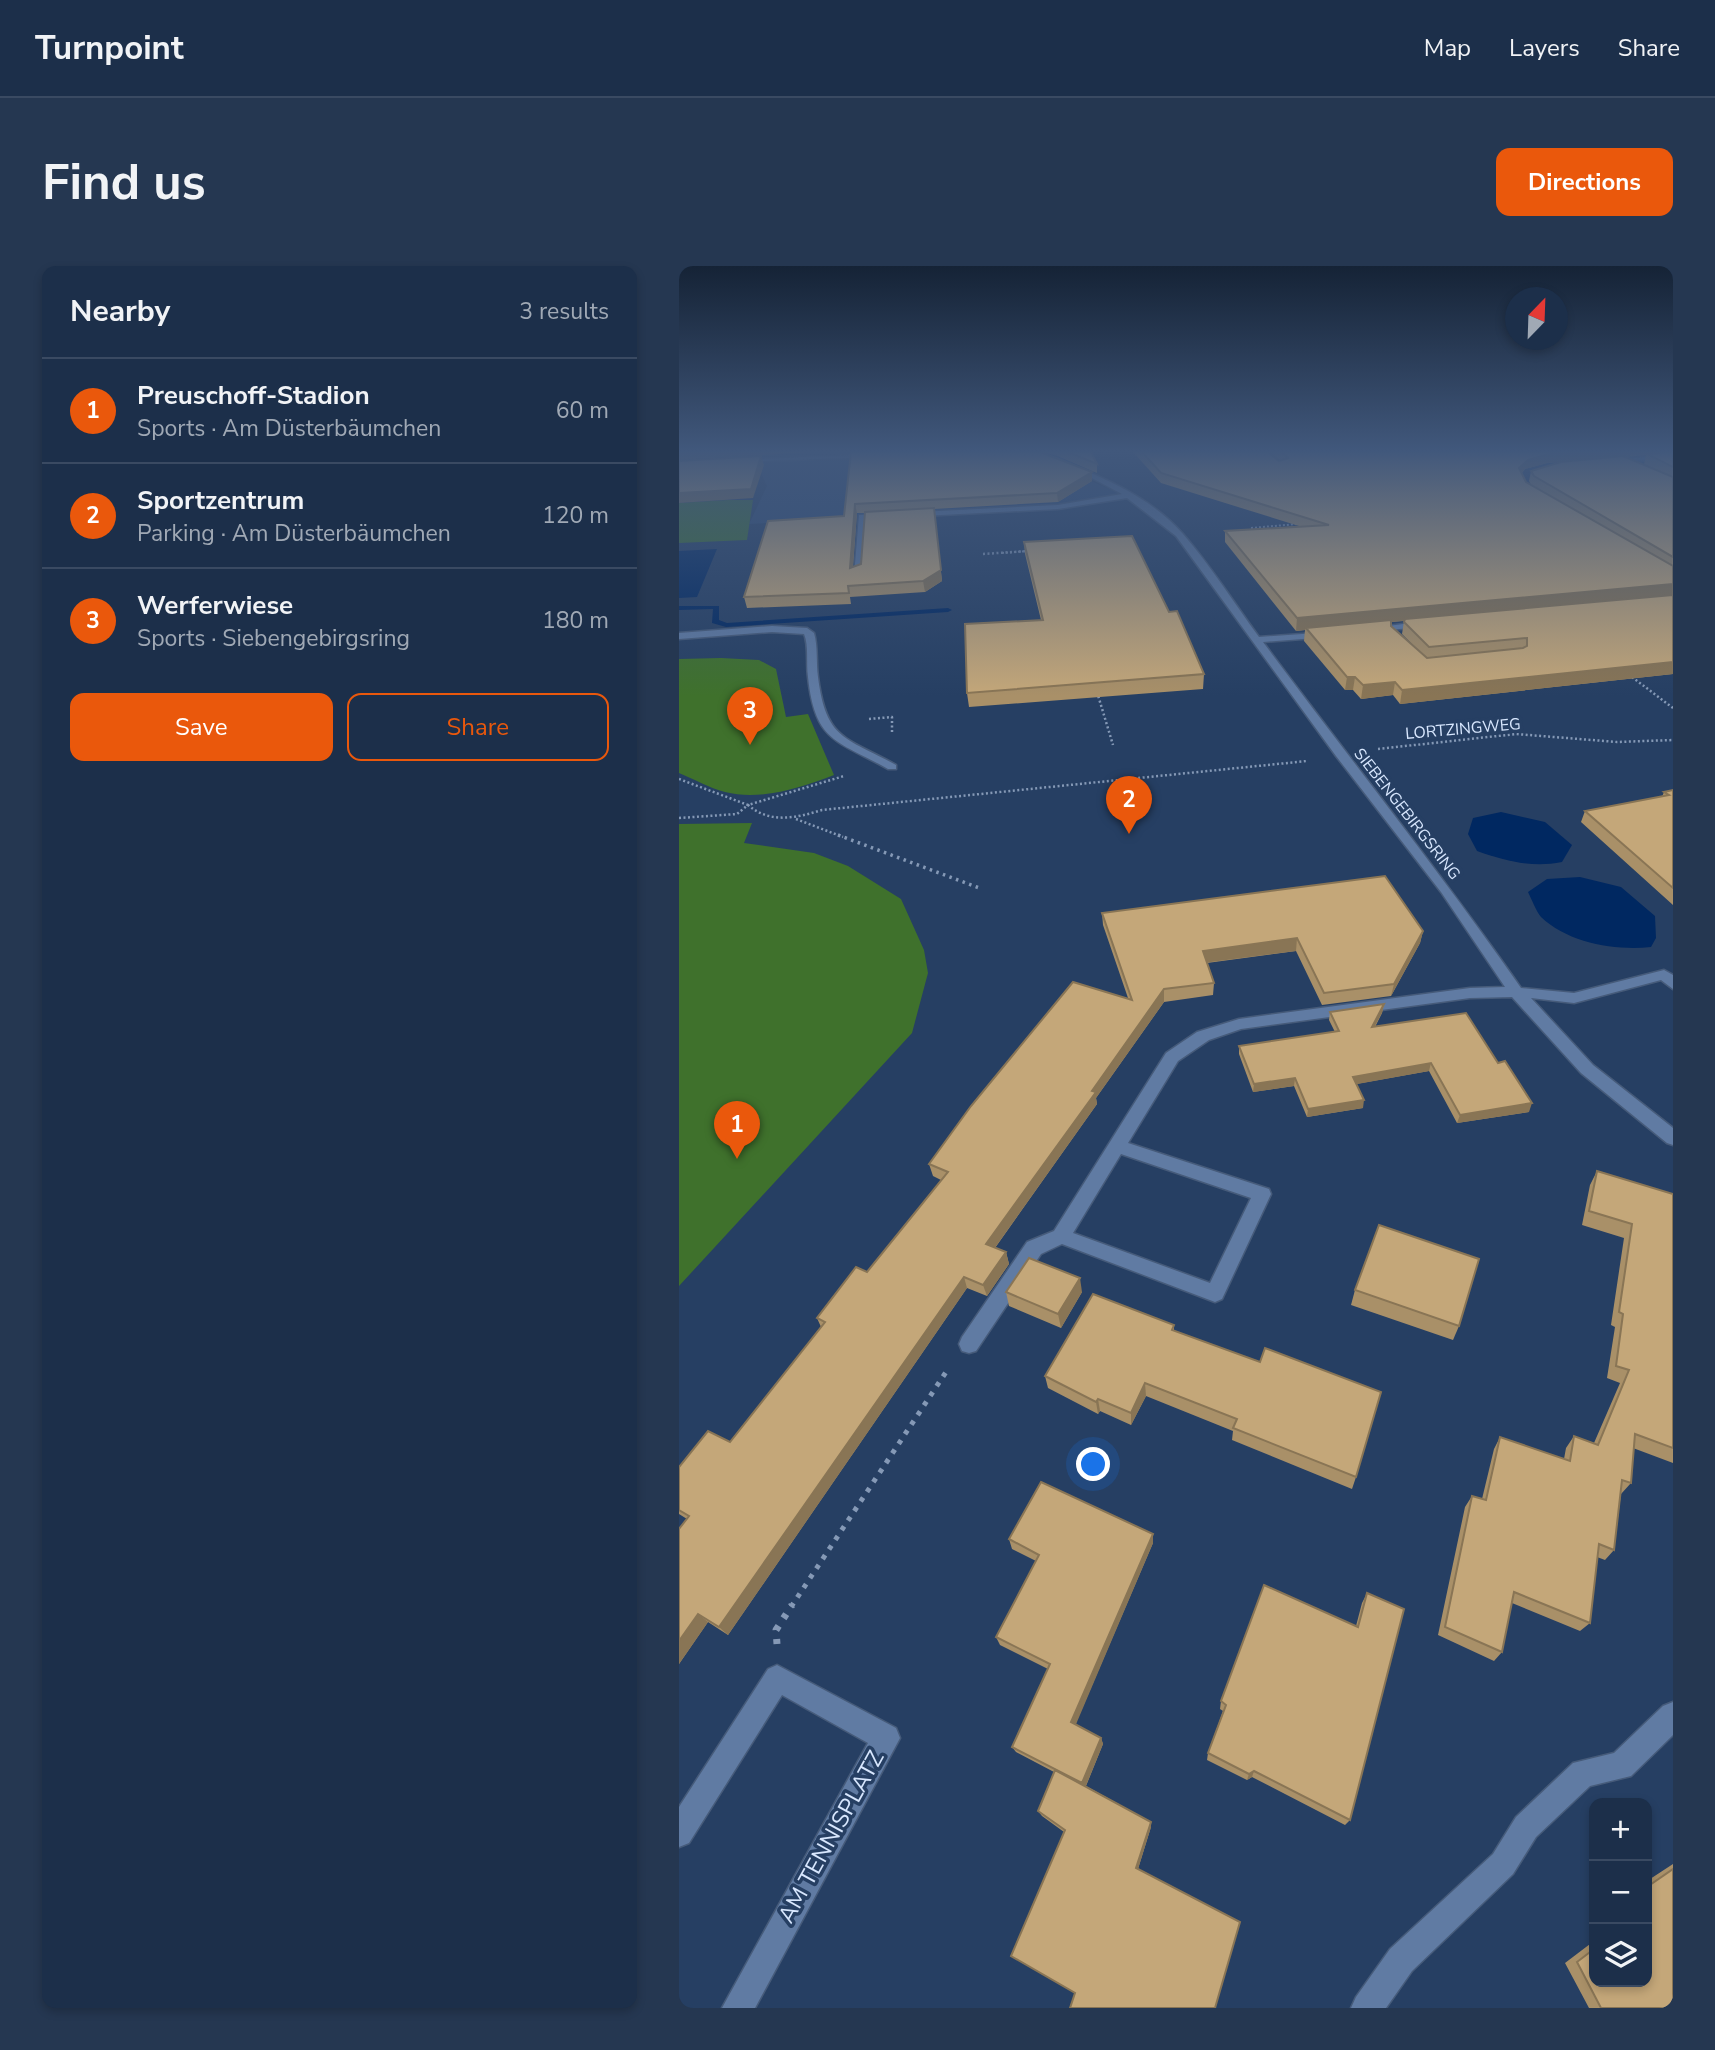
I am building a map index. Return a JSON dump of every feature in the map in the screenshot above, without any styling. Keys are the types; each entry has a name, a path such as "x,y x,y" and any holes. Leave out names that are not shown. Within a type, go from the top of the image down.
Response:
{"street":[{"path":"857,573 861,533"},
{"name":"SIEBENGEBIRGSRING","path":"1177,533 1187,543 1259,640 1340,754 1414,846 1517,992 1587,1069 1673,1138"},
{"path":"1360,631 1396,631 1440,623"},
{"path":"679,636 772,629 807,631 811,635 813,677 823,724 834,736 892,767"},
{"path":"1259,640 1335,633"},
{"path":"969,1344 1034,1248 1061,1236 1172,1056 1203,1036 1239,1024 1470,993 1517,992 1574,998 1669,979"},
{"path":"1061,1236 1215,1293 1262,1194 1118,1146"},
{"path":"679,1833 777,1678"},
{"name":"AM TENNISPLATZ","path":"738,2008 885,1738 777,1678"},
{"path":"1367,2008 1401,1960 1503,1864 1525,1826 1583,1773 1621,1766 1673,1716"}],"path":[{"path":"983,554 1035,551"},
{"path":"1631,676 1673,708"},
{"path":"1095,686 1112,745"},
{"name":"LORTZINGWEG","path":"795,819 822,810 1307,762 1340,754 1517,734 1617,742 1673,740"},
{"path":"679,818 737,814 748,805 849,774"},
{"path":"679,779 748,805 767,816 795,819 982,889"},
{"path":"777,1678 776,1630 953,1361 969,1344"}],"green space":[{"path":"679,533 748,533 747,540 679,543"},
{"path":"679,659 759,660 776,669 786,717 808,714 834,775 794,788 752,795 719,790 679,773"},
{"path":"752,823 744,843 814,853 848,866 901,899 924,950 928,973 912,1033 679,1286 679,824"}],"shaded area":[{"path":"717,549 697,597 679,598 679,551"},
{"path":"1501,812 1545,822 1572,845 1562,862 1519,862 1477,851 1468,834 1473,818"},
{"path":"1580,877 1621,887 1655,916 1656,938 1651,947 1623,948 1578,939 1552,926 1541,917 1528,892 1547,879"}],"building":[{"path":"764,533 853,533 850,568 861,564 863,533 937,533 941,570 923,581 848,586 849,593 744,597"},
{"path":"1227,533 1616,533 1673,566 1673,584 1297,618"},
{"path":"1632,533 1673,533 1673,557"},
{"path":"1132,536 1169,612 1177,611 1204,674 967,693 965,624 1043,620 1024,542"},
{"path":"1673,595 1673,662 1402,690 1395,682 1363,685 1355,677 1347,677 1306,628 1391,620 1391,626 1427,658 1523,648 1527,646 1527,638 1429,647 1404,622 1405,619"},
{"path":"1673,790 1673,888 1585,811 1669,795 1664,792"},
{"path":"1385,876 1423,931 1394,984 1324,993 1297,938 1203,951 1214,983 1164,989 1092,1091 1096,1092 986,1244 1006,1252 983,1285 964,1277 719,1627 698,1614 679,1641 679,1529 689,1516 679,1510 679,1467 708,1431 730,1442 825,1322 817,1318 856,1267 867,1272 948,1172 929,1164 971,1106 1073,982 1132,1000 1102,913"},
{"path":"1384,1004 1372,1027 1466,1013 1498,1063 1505,1061 1532,1103 1460,1115 1431,1063 1353,1077 1364,1100 1308,1109 1295,1078 1254,1084 1239,1046 1339,1031 1330,1012"},
{"path":"1597,1171 1673,1194 1673,1448 1635,1434 1631,1483 1622,1480 1614,1550 1599,1544 1590,1623 1514,1592 1502,1652 1445,1627 1472,1496 1486,1500 1500,1437 1570,1461 1574,1436 1598,1445 1629,1370 1616,1366 1623,1314 1619,1312 1632,1224 1589,1211"},
{"path":"1379,1225 1479,1259 1459,1326 1355,1290"},
{"path":"1029,1258 1080,1278 1058,1314 1006,1292"},
{"path":"1093,1294 1174,1325 1172,1330 1260,1362 1265,1348 1381,1392 1356,1477 1233,1428 1237,1419 1145,1383 1131,1413 1098,1399 1096,1402 1045,1376"},
{"path":"1041,1482 1153,1534 1071,1722 1101,1738 1082,1783 1012,1747 1050,1664 996,1637 1039,1555 1009,1539"},
{"path":"1264,1585 1358,1627 1367,1593 1404,1609 1350,1820 1254,1771 1249,1774 1208,1753 1226,1705 1221,1701"},
{"path":"1055,1770 1151,1822 1136,1868 1240,1922 1215,2008 1070,2008 1075,1993 1011,1956 1065,1830 1038,1811"},
{"path":"1673,1869 1673,2008 1601,2008 1590,1987 1652,1987 1652,1884"},
{"path":"1589,1953 1589,1985 1577,1962"}],"waterway":[{"path":"679,608 717,607 715,621 726,625 948,610"}],"place":[{"name":"Werferwiese","path":"750,745"},
{"name":"Sportzentrum","path":"1129,834"},
{"name":"Preuschoff-Stadion","path":"737,1159"}]}
